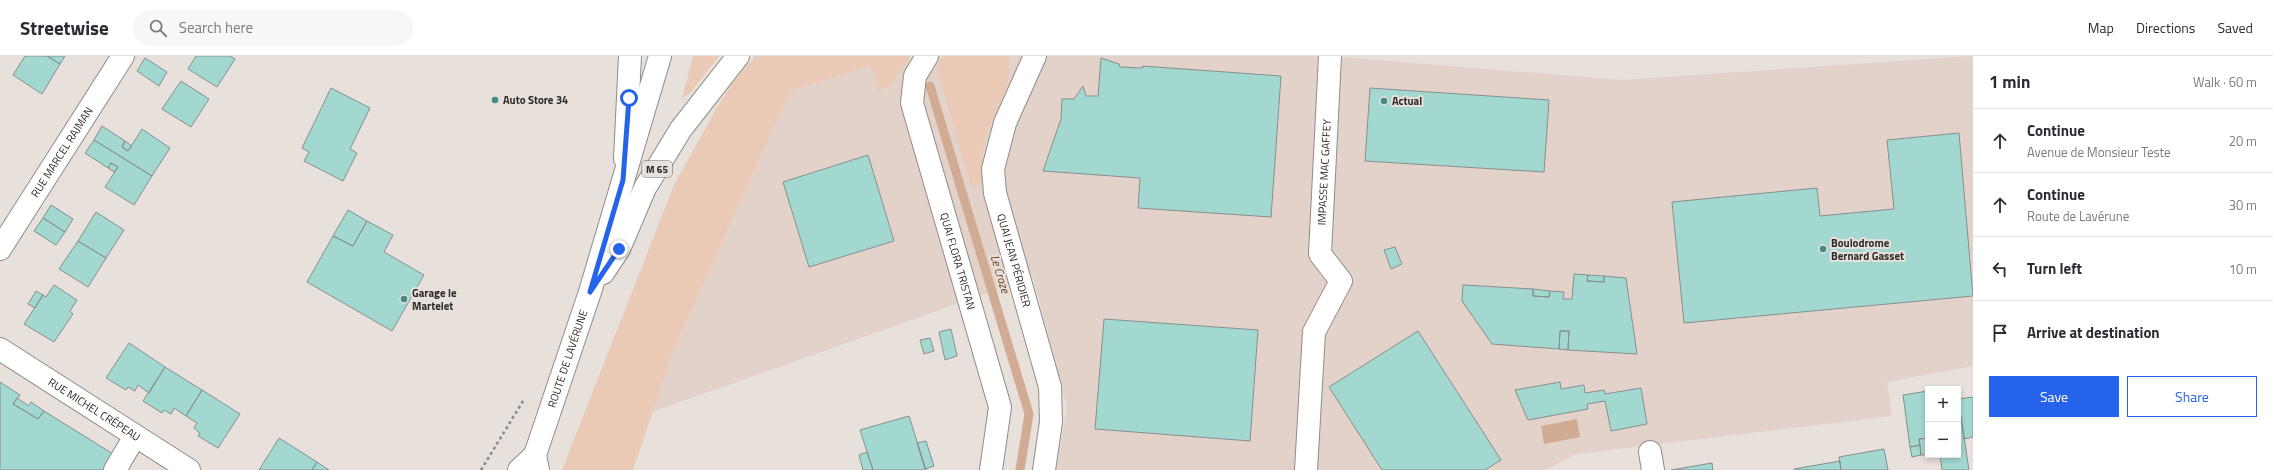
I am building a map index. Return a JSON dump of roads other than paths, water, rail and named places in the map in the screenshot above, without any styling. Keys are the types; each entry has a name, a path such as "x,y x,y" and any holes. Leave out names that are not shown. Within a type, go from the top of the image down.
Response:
{"street":[{"name":"RUE MARCEL RAJMAN","path":"0,249 123,56"},
{"path":"623,180 630,56"},
{"name":"ROUTE DE LAVÉRUNE","path":"519,470 537,462 590,292 660,56"},
{"name":"M 65","path":"590,292 619,249 645,188 681,129 738,56"},
{"name":"QUAI FLORA TRISTAN","path":"926,56 915,76 912,103 1000,407 991,470"},
{"name":"QUAI JEAN PÉRIDIER","path":"1036,56 1005,124 993,169 995,193 1050,387 1052,422 1044,470"},
{"name":"IMPASSE MAC GAFFEY","path":"1306,470 1314,332 1341,281 1320,254 1330,56"},
{"name":"RUE MICHEL CRÉPEAU","path":"0,349 189,470"},
{"path":"114,470 136,436"}],"waterway":[{"name":"Le Croze","path":"930,86 1029,414 1020,470"}],"place":[{"name":"Auto Store 34","path":"495,100"},
{"name":"Actual","path":"1384,101"},
{"name":"Boulodrome Bernard Gasset","path":"1823,249"},
{"name":"Garage le Martelet","path":"404,299"}]}
